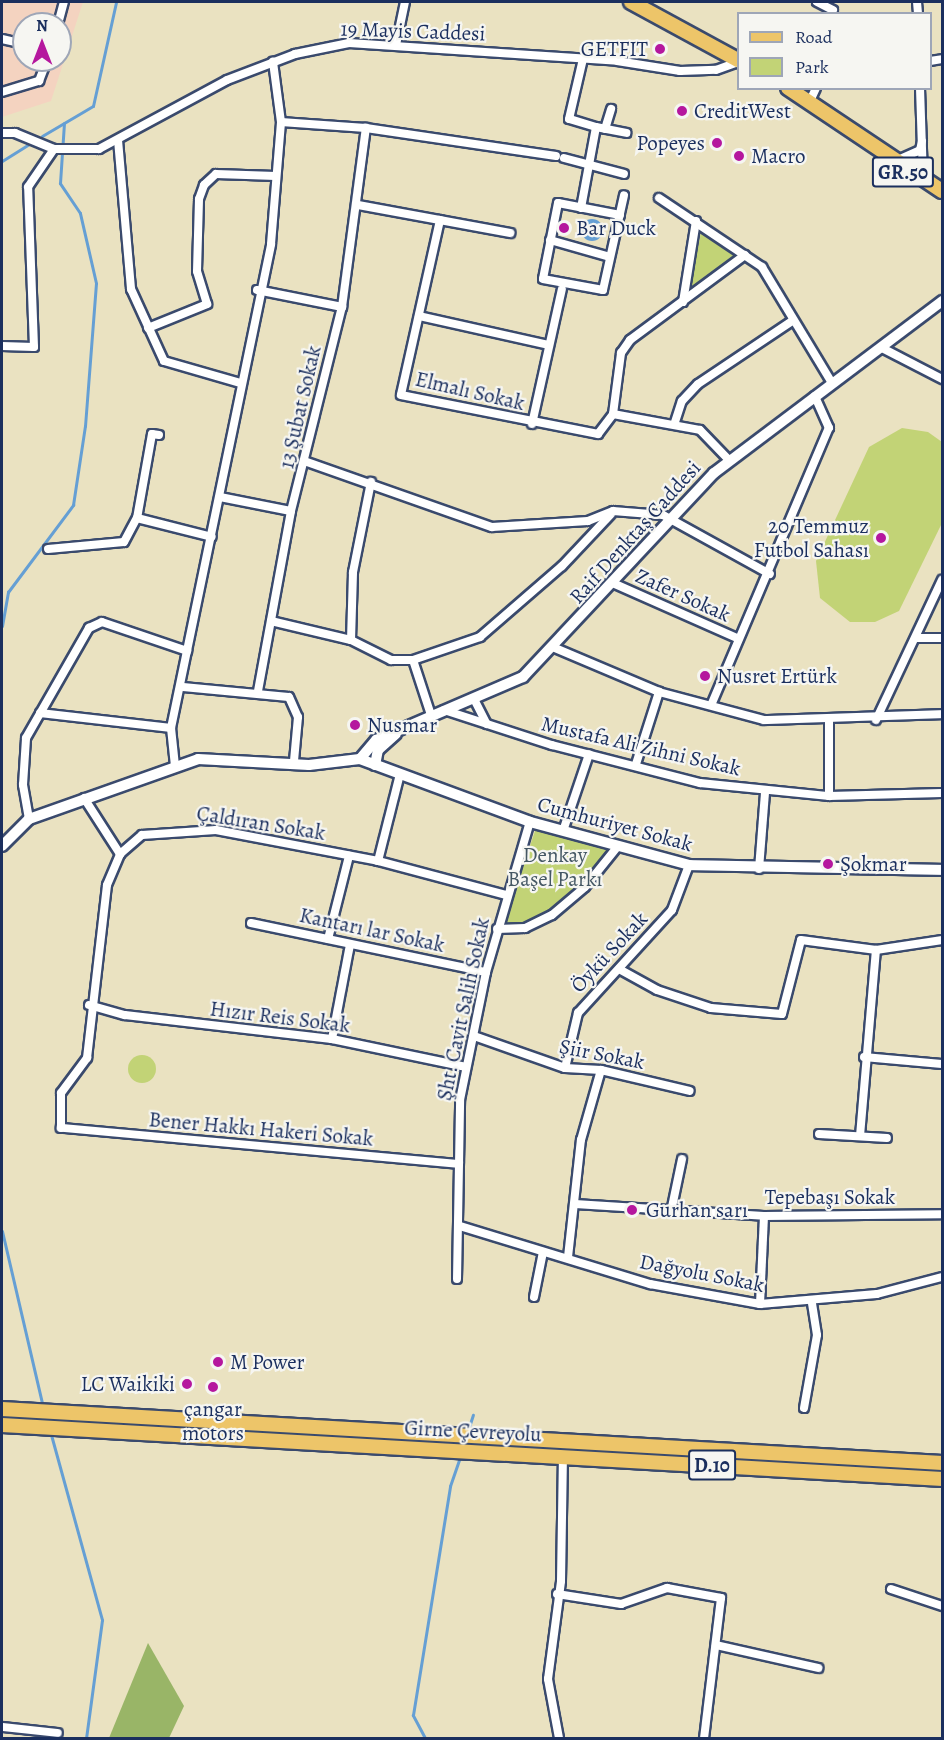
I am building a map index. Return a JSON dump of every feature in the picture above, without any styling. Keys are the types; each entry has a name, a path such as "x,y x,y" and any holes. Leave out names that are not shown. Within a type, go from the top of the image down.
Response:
{"main road":[{"path":"631,2 737,60"},
{"name":"GR.50","path":"795,90 813,95 942,203"},
{"name":"GR.50","path":"866,139 942,191"},
{"name":"Girne Çevreyolu","path":"2,1409 942,1463"},
{"name":"Girne Çevreyolu","path":"2,1425 942,1479"}],"street":[{"path":"396,45 405,2"},
{"path":"817,2 834,8"},
{"name":"19 Mayis Caddesi","path":"2,133 15,133 54,149 99,148 118,140 190,98 273,62 349,43 583,59 680,71 716,70 737,61"},
{"path":"583,59 569,119 626,133"},
{"path":"175,766 171,728 183,687 187,651 220,497 257,290 271,244 281,122 273,62"},
{"path":"2,92 39,81 42,72"},
{"path":"920,90 923,177"},
{"path":"581,207 590,162 601,128 611,109"},
{"path":"281,122 366,128 560,157 590,162 624,174"},
{"name":"13 Şubat Sokak","path":"258,691 291,511 307,462 342,307 358,205 366,128"},
{"path":"118,140 131,289 148,328 170,366 240,383"},
{"path":"898,160 920,150 922,141"},
{"path":"2,346 34,347 28,187 54,149"},
{"path":"148,328 207,304 197,272 199,199 204,185 216,174 276,176"},
{"path":"620,215 558,203 543,279 603,290 620,215 624,195"},
{"path":"659,198 762,267 792,321 832,383"},
{"path":"358,205 510,232"},
{"name":"Elmalı Sokak","path":"440,220 401,395 532,424 598,434 612,414"},
{"path":"682,302 696,221"},
{"path":"550,240 610,257"},
{"path":"729,460 716,441 675,422 612,414 621,352 630,340 745,255"},
{"path":"532,424 562,289"},
{"path":"257,290 342,307"},
{"name":"Raif Denktaş Caddesi","path":"360,759 376,740 443,709 474,699 523,677 555,648 615,584 666,521 729,460 942,302"},
{"path":"418,316 549,345"},
{"path":"675,422 682,401 698,384 792,321"},
{"path":"882,348 942,379"},
{"path":"712,704 737,638 770,574 829,428 815,396"},
{"path":"48,549 124,542 136,518 152,434 159,435"},
{"path":"307,462 371,482 492,528 588,521 613,511 653,513 770,574"},
{"path":"351,640 353,572 371,482"},
{"path":"220,497 291,511"},
{"path":"271,621 351,640 391,660 413,660 480,637 562,566 613,511"},
{"path":"136,518 212,537"},
{"path":"876,720 917,638 942,580"},
{"name":"Zafer Sokak","path":"615,584 737,638"},
{"path":"28,819 23,785 26,738 89,628 102,622 187,651"},
{"path":"917,638 942,638"},
{"path":"555,648 659,692 712,704 764,720 876,720 942,714"},
{"path":"413,660 431,715"},
{"path":"183,687 258,691 289,697 294,705 294,761"},
{"path":"636,764 659,692"},
{"path":"474,699 488,725"},
{"name":"Mustafa Ali Zihni Sokak","path":"443,709 488,725 588,754 636,764 700,783 765,792 829,796 942,793"},
{"path":"40,713 171,728"},
{"path":"829,721 829,796"},
{"name":"Raif Denktaş Caddesi","path":"375,765 378,750 405,726"},
{"path":"563,831 588,754"},
{"path":"2,846 28,819 175,766 218,757 332,765 360,759"},
{"name":"Cumhuriyet Sokak","path":"360,759 530,822 689,865 759,869 942,870"},
{"path":"378,861 400,774"},
{"path":"759,869 765,792"},
{"path":"84,798 120,854 101,913 89,1005"},
{"name":"Şht. Cavit Salih Sokak","path":"457,1278 460,1226 459,1164 466,1067 497,929 530,822"},
{"name":"Çaldıran Sokak","path":"120,854 142,835 194,829 378,861 506,895"},
{"path":"497,929 525,928 552,915 585,887 618,846"},
{"path":"328,939 349,856"},
{"name":"Öykü Sokak","path":"565,1068 578,1013 672,910 689,865"},
{"name":"Kantarı lar Sokak","path":"251,923 486,972"},
{"path":"619,969 657,990 711,1008 782,1014 801,940 876,950 942,940"},
{"path":"332,1039 350,945"},
{"path":"860,1136 864,1057 876,950"},
{"name":"Hızır Reis Sokak","path":"89,1005 125,1015 332,1039 466,1067"},
{"name":"Bener Hakkı Hakeri Sokak","path":"89,1005 87,1058 61,1093 61,1128 459,1164"},
{"name":"Şiir Sokak","path":"474,1036 565,1068 601,1070 690,1091"},
{"path":"864,1057 942,1064"},
{"path":"568,1257 581,1140 601,1070"},
{"path":"819,1134 887,1138"},
{"path":"672,1207 682,1159"},
{"name":"Tepebaşı Sokak","path":"575,1204 672,1207 764,1216 942,1214"},
{"path":"760,1304 764,1216"},
{"name":"Dağyolu Sokak","path":"460,1226 543,1252 568,1257 650,1284 760,1304 812,1302 942,1277"},
{"path":"534,1297 543,1252"},
{"path":"804,1408 817,1335 812,1302"},
{"path":"559,1738 548,1678 557,1594 563,1457"},
{"path":"557,1594 621,1604 667,1588 721,1598 704,1738"},
{"path":"891,1589 942,1606"},
{"path":"716,1645 818,1668"},
{"path":"2,1727 58,1733"}],"shaded area":[{"path":"2,2 83,2 72,36 72,12 12,12 12,72 60,72 51,101 2,117"}],"green space":[{"path":"701,232 736,254 689,292"},
{"name":"20 Temmuz Futbol Sahası","path":"902,428 928,432 942,442 942,523 899,611 875,622 850,622 820,598 816,561 869,447"},
{"name":"Denkay Başel Parkı","path":"536,828 611,850 552,912 528,924 504,923"},
{"path":"142,1055 152,1059 156,1069 152,1079 142,1083 132,1079 128,1069 132,1059"},
{"path":"148,1643 184,1706 169,1738 109,1738"}],"water":[{"path":"592,219 600,222 603,230 600,238 592,241 584,238 581,230 584,222"}],"waterway":[{"path":"42,136 93,106 116,2"},
{"path":"2,626 8,592 73,505 85,426 96,283 80,213 60,183 64,123"},
{"path":"2,161 29,144"},
{"path":"2,1231 43,1407"},
{"path":"468,1430 473,1415"},
{"path":"50,1431 102,1620 86,1738"},
{"path":"425,1738 413,1715 450,1486 460,1457"}],"place":[{"name":"GETFIT","path":"660,49"},
{"name":"CreditWest","path":"682,111"},
{"name":"Popeyes","path":"717,143"},
{"name":"Macro","path":"739,156"},
{"name":"Bar Duck","path":"564,228"},
{"name":"20 Temmuz Futbol Sahası","path":"881,538"},
{"name":"Nusret Ertürk","path":"705,676"},
{"name":"Nusmar","path":"355,725"},
{"name":"Şokmar","path":"828,864"},
{"name":"Gurhan sarı","path":"632,1210"},
{"name":"M Power","path":"218,1362"},
{"name":"LC Waikiki","path":"187,1384"},
{"name":"çangar motors","path":"213,1387"}]}
